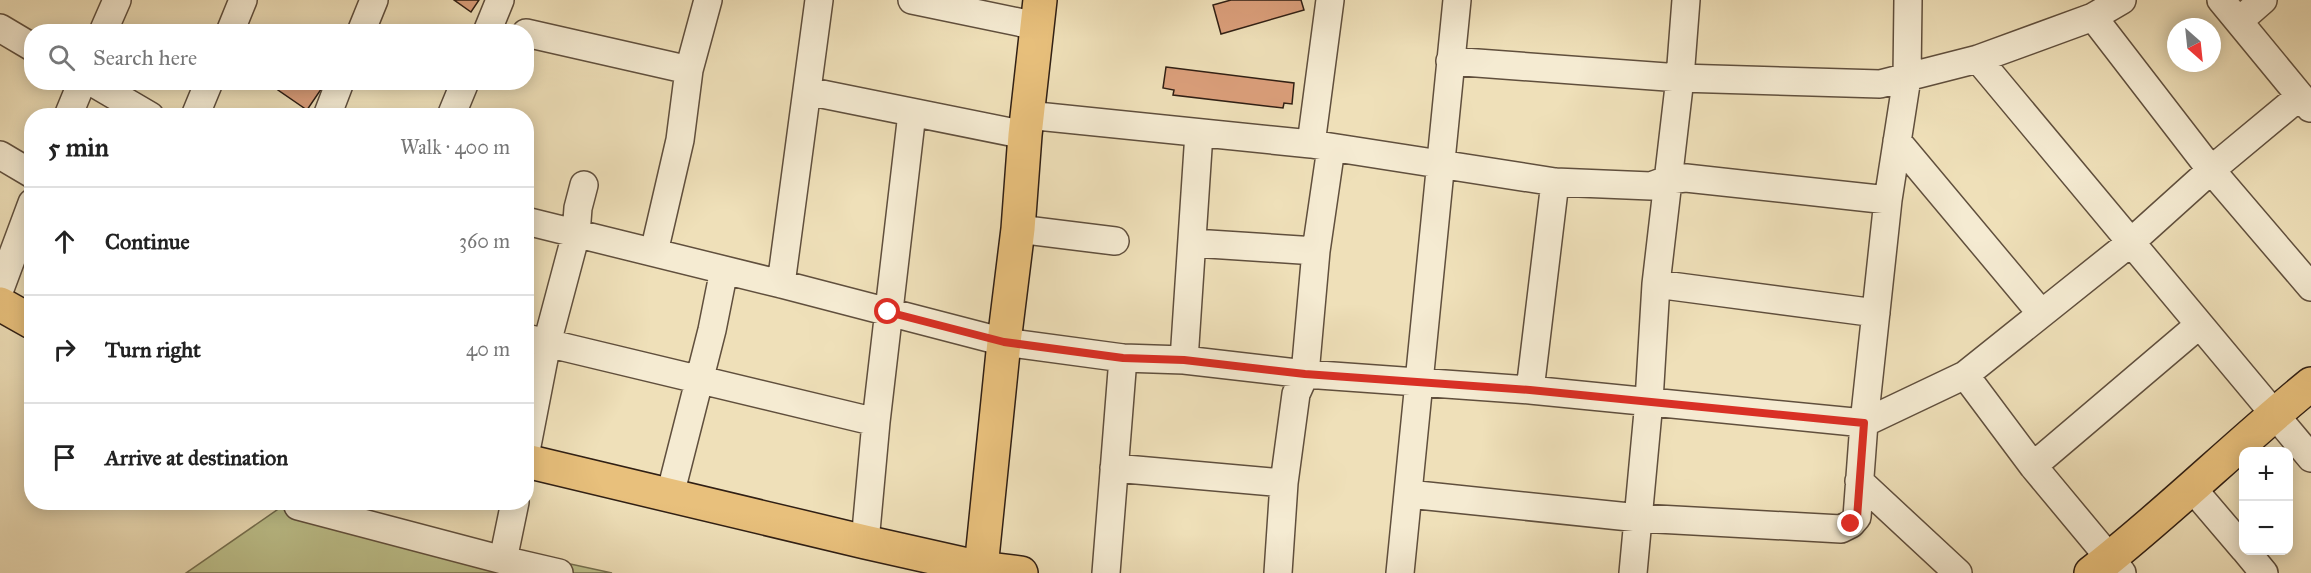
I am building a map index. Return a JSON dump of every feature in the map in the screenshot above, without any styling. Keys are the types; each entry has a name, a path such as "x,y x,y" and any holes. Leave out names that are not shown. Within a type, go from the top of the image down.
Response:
{"main road":[{"path":"981,571 1039,13"},
{"path":"0,304 24,318"},
{"path":"2107,568 2274,414 2311,384"},
{"path":"534,463 981,571 1021,573"}],"street":[{"path":"107,24 117,0"},
{"path":"233,24 243,0"},
{"path":"364,24 374,0"},
{"path":"654,252 680,140 690,70 708,0"},
{"path":"781,284 819,0"},
{"path":"912,0 1039,13"},
{"path":"1278,573 1284,483 1296,394 1305,374 1316,251 1330,0"},
{"path":"1400,573 1457,0"},
{"path":"1633,573 1640,518 1656,284 1680,78 1686,0"},
{"path":"1408,494 1640,518 1841,529 1851,524 1857,518 1864,423 1888,200 1907,78 1908,0"},
{"path":"1450,61 1680,78 1880,84 1978,59 2093,17 2122,0"},
{"path":"534,223 1004,342 1123,358 1184,360 1305,374 1530,390 1864,423 1965,375 2130,243 2211,170 2307,102 2222,0"},
{"path":"2239,21 2263,0"},
{"path":"2093,17 2211,170 2311,287"},
{"path":"0,28 24,42"},
{"path":"534,35 690,70"},
{"path":"1978,59 2311,458"},
{"path":"71,108 79,90"},
{"path":"106,90 136,108"},
{"path":"198,108 206,90"},
{"path":"330,108 337,90"},
{"path":"454,108 462,90"},
{"path":"807,91 912,113 1026,125 1198,134 1321,146 1554,182 1651,186 1667,180 1686,178 1888,200"},
{"path":"865,542 888,312 912,113"},
{"path":"1184,360 1198,134"},
{"path":"1897,141 2041,313"},
{"path":"0,155 24,169"},
{"path":"1530,390 1554,182"},
{"path":"534,370 537,340 576,234 578,208 584,185"},
{"path":"0,289 24,224"},
{"path":"1018,229 1115,241"},
{"path":"1193,243 1316,251"},
{"path":"670,495 712,330 724,270"},
{"path":"1656,284 1876,313"},
{"path":"2033,466 2199,325"},
{"path":"537,340 876,422"},
{"path":"1106,573 1123,358"},
{"path":"1965,375 2107,568"},
{"path":"1114,468 1284,483"},
{"path":"1859,482 1958,573"},
{"path":"2192,488 2239,544"},
{"path":"313,510 560,573"},
{"path":"503,560 513,510"},
{"path":"2248,555 2264,573"}],"green space":[{"path":"277,510 320,510 612,573 186,573"}],"building":[{"path":"454,0 479,0 471,12"},
{"path":"1231,0 1301,0 1304,10 1221,34 1213,5"},
{"path":"1166,67 1294,83 1292,104 1284,103 1283,108 1173,95 1174,90 1163,88"},
{"path":"278,90 321,90 308,108 304,108"}],"route":[{"path":"888,312 1004,342 1123,358 1184,360 1305,374 1530,390 1864,423 1857,518 1851,524"}]}
